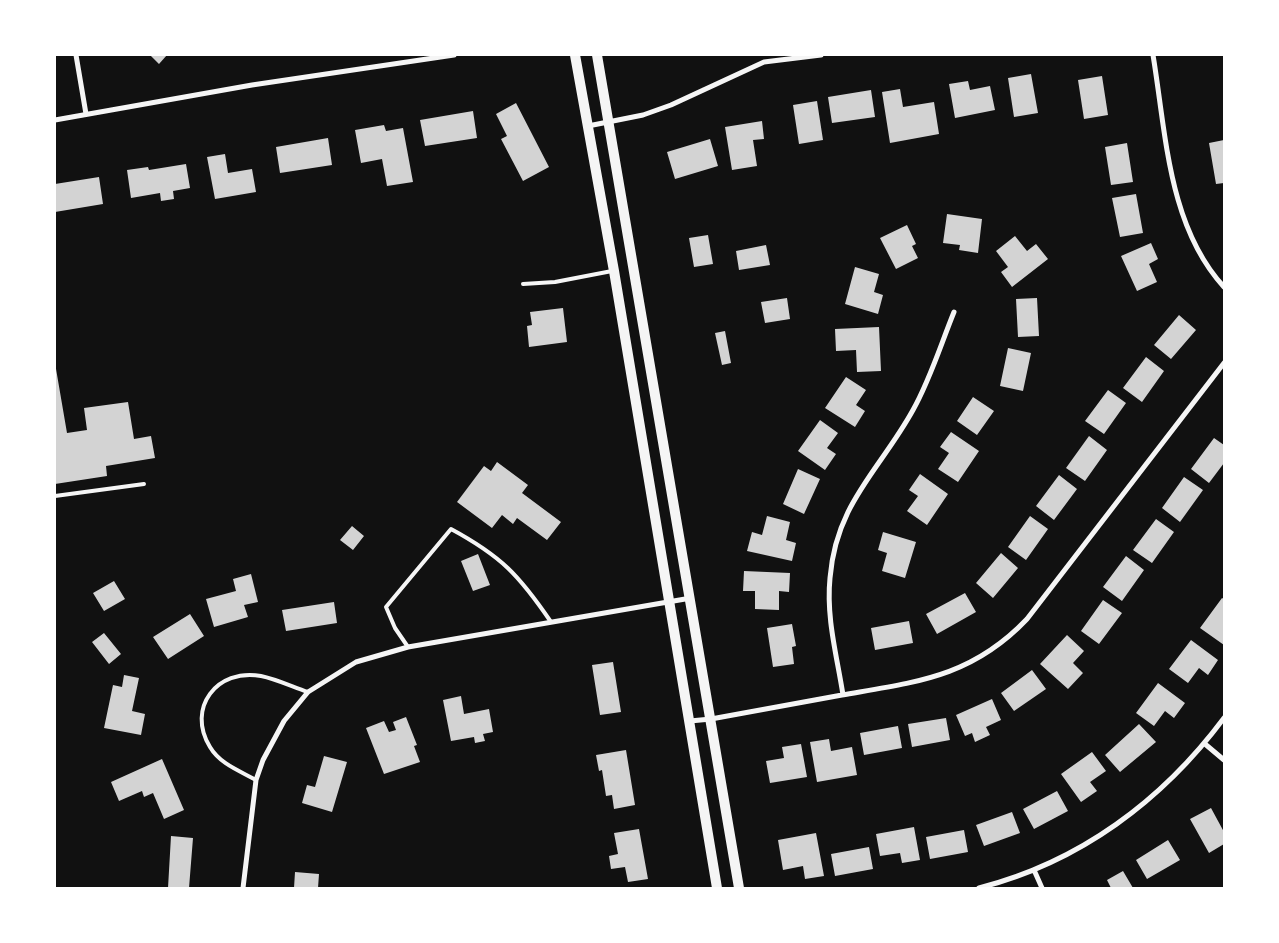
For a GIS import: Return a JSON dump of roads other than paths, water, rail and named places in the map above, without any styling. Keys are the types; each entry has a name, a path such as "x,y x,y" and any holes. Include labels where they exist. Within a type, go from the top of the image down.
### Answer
{"main road":[{"path":"575,55 614,271 717,888"},
{"path":"597,55 610,122 739,888"}],"street":[{"path":"76,55 86,114"},
{"path":"55,120 252,85 454,55"},
{"path":"763,55 764,62"},
{"path":"588,126 610,122 671,104 764,62 821,55"},
{"path":"1153,55 1177,202 1208,270 1224,287"},
{"path":"843,695 828,600 830,576 839,534 862,484 913,410 954,312"},
{"path":"689,721 711,719 918,683 940,676 1002,644 1028,619 1224,363"},
{"path":"243,888 256,780 263,760 284,721 308,692 356,662 408,647 691,598"},
{"path":"979,888 1034,870 1101,836 1162,790 1205,744 1224,718"},
{"path":"1205,744 1224,760"},
{"path":"1034,870 1042,888"}],"lane":[{"path":"523,284 555,282 614,271"},
{"path":"55,496 144,484"},
{"path":"408,647 395,628 386,607 451,529 505,563 528,588 551,622"},
{"path":"256,780 223,762 210,748 200,726 202,710 210,694 221,681 235,677 260,676 308,692"}]}
